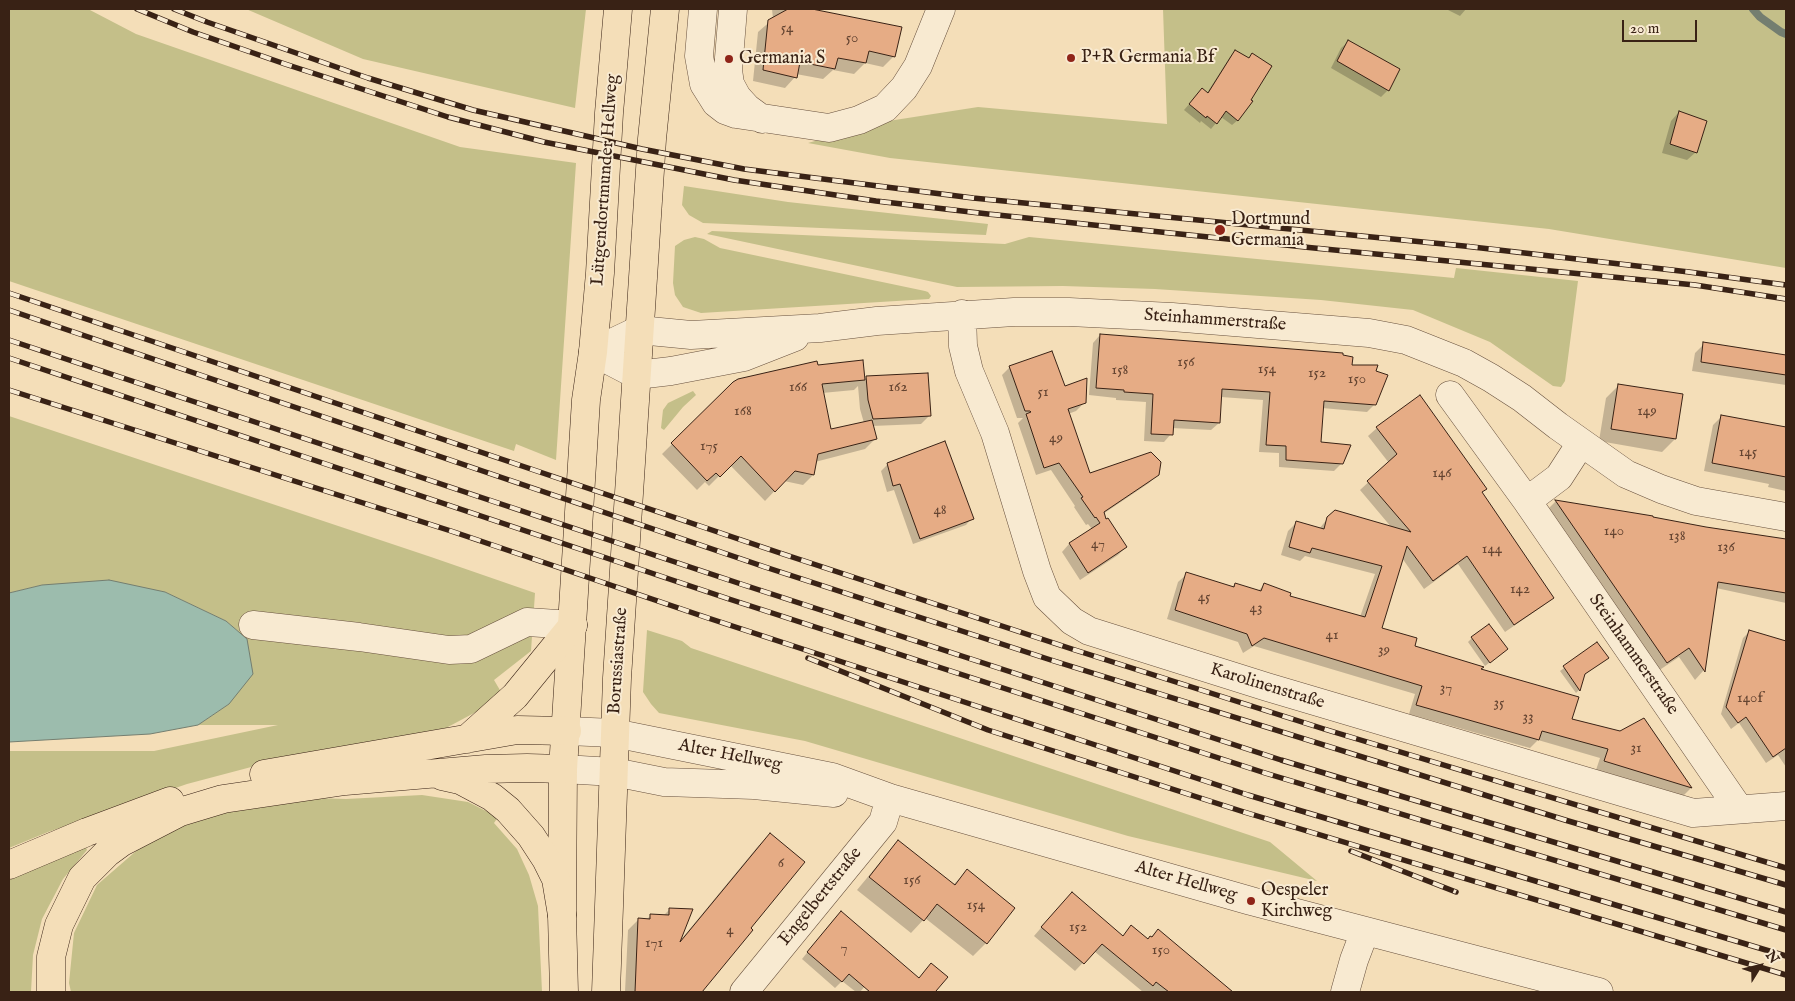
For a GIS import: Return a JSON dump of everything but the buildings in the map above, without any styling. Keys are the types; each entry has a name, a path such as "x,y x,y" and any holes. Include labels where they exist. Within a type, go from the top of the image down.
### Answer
{"main road":[{"name":"Lütgendortmunder Hellweg","path":"593,352 618,9"},
{"path":"639,330 652,139 664,9"},
{"name":"Borussiastraße","path":"606,992 614,733 639,330"},
{"path":"564,992 562,915 563,769 567,731 586,400 593,352"},
{"path":"467,738 515,696 572,625"},
{"path":"9,865 95,828 193,793 290,769 517,730 567,731"},
{"path":"51,992 51,957 59,924 82,878 107,853 122,842 180,812 223,799 345,781 426,773 527,768 563,769"},
{"path":"426,773 460,780 492,797 517,820 532,836 556,879 562,915"}],"street":[{"path":"703,9 699,56 704,84 716,103 725,110 736,114 829,128 859,120 885,108 904,88 918,66 941,9"},
{"path":"733,9 728,70 730,84 737,97 747,108 762,119"},
{"name":"Steinhammerstraße","path":"639,330 691,335 820,328 877,320 962,314 1069,312 1172,317 1369,333 1406,340 1464,363 1522,398 1581,443 1626,474 1696,501 1786,517"},
{"name":"Karolinenstraße","path":"962,314 962,346 969,371 995,433 1037,571 1047,597 1072,620 1089,631 1152,652 1693,813 1786,806"},
{"name":"Steinhammerstraße","path":"637,375 671,371 744,357 820,328"},
{"path":"593,352 639,330"},
{"path":"593,352 637,375"},
{"name":"Steinhammerstraße","path":"1450,395 1527,501 1739,809"},
{"path":"1527,501 1559,477 1581,443"},
{"path":"253,625 359,637 449,650 471,649 527,622 572,625"},
{"name":"Alter Hellweg","path":"567,731 614,733 832,778 890,798 1251,901 1599,992"},
{"name":"Alter Hellweg","path":"563,769 614,772 664,782 754,785 890,798"},
{"name":"Engelbertstraße","path":"744,992 883,822 890,798"},
{"path":"1345,992 1365,931"}],"shaded area":[{"path":"9,9 88,9 136,34 460,147 576,163 556,460 516,444 514,451 9,281"},
{"path":"246,9 586,9 575,108 363,59"},
{"path":"1163,9 1786,9 1786,268 1549,229 890,158 808,143 882,122 978,107 1167,124"},
{"path":"684,186 788,202 988,224 986,235 703,223 689,215 682,205"},
{"path":"712,231 1005,244 1029,237 1454,278 1456,268 1578,281 1565,381 1561,387 1553,386 1490,342 1413,310 1321,300 1155,289 1063,286 957,287 707,234"},
{"path":"695,237 704,239 720,248 925,291 931,296 929,299 701,313 683,307 675,295 673,283 675,246 684,240"},
{"path":"693,391 696,395 664,430 661,428 663,410 668,403"},
{"path":"9,416 535,593 531,651 494,680 504,697 446,728 395,739 289,757 187,784 48,832 9,848 9,751 154,751 278,725 198,725 229,704 247,639 226,621 165,592 42,585 9,593"},
{"path":"109,580 165,592 226,621 247,639 253,674 229,704 198,725 150,734 9,742 9,593 42,585"},
{"path":"647,630 682,641 691,648 1270,842 1317,881 1128,836 805,741 659,713 643,692"},
{"path":"422,795 468,802 498,817 494,823 517,849 529,875 538,906 542,992 71,992 69,983 74,933 97,885 143,845 209,814 283,797 346,799"},
{"path":"86,847 87,850 63,879 42,919 33,955 31,992 9,992 9,880"}],"waterway":[{"path":"1753,9 1760,17 1786,34"}],"railway":[{"path":"137,9 193,32 285,64 448,117 544,142 734,180 876,201 988,214 1695,285 1786,299"},
{"path":"174,9 368,78 473,110 642,149 744,169 973,198 1464,246 1786,285"},
{"path":"9,293 780,553 1075,650 1324,729 1786,868"},
{"path":"9,310 765,567 1054,661 1565,820 1786,885"},
{"path":"9,340 744,585 1281,760 1786,912"},
{"path":"9,358 729,599 1265,773 1786,930"},
{"path":"9,390 451,531 708,618 1248,795 1786,956"},
{"path":"808,658 988,730 1244,812 1786,975"},
{"path":"1351,851 1456,892"}],"place":[{"name":"P+R Germania Bf","path":"1071,58"},
{"name":"Germania S","path":"729,59"},
{"name":"Dortmund Germania","path":"1220,230"},
{"name":"Oespeler Kirchweg","path":"1251,901"}]}
